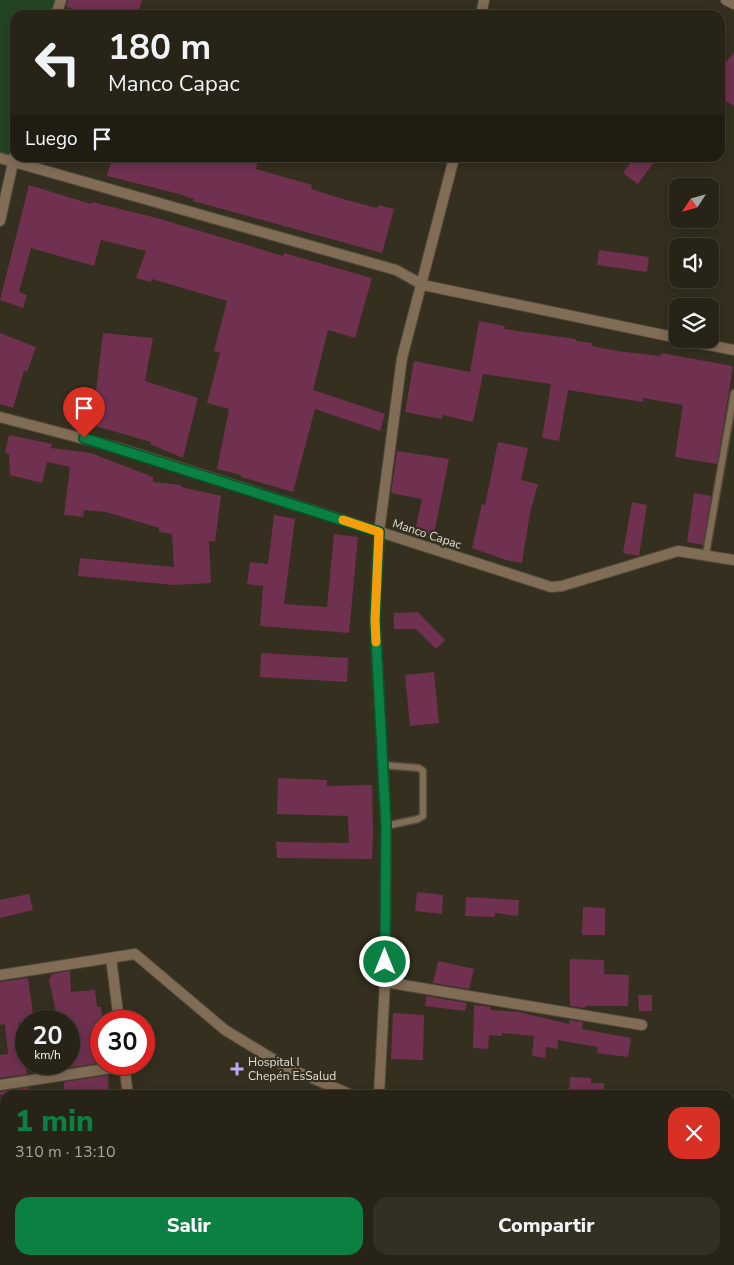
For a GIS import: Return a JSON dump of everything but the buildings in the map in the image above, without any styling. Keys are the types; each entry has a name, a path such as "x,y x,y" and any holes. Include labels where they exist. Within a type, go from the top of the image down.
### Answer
{"street":[{"path":"726,0 734,4"},
{"path":"0,220 13,162"},
{"path":"28,162 396,270 422,285 669,336"},
{"path":"379,1090 385,982 386,826 375,620 379,532 402,358 453,162"},
{"path":"719,347 734,350"},
{"name":"Manco Capac","path":"0,417 119,448 551,587 562,586 678,551 734,560"},
{"path":"0,975 135,954 225,1030 286,1067 340,1090"},
{"path":"112,958 118,1010"},
{"path":"385,982 642,1025"},
{"path":"0,1084 90,1070"},
{"path":"125,1075 127,1090"}],"lane":[{"path":"706,554 734,393"},
{"path":"382,765 419,768 423,771 423,816 418,819 386,826"}],"green space":[{"path":"0,0 61,0 58,10 10,10 10,161 0,158"}],"slow traffic":[{"path":"343,520 379,532 375,620 376,642"}],"place":[{"name":"Hospital I Chepén EsSalud","path":"237,1069"}],"route":[{"path":"84,438 172,464 379,532 375,620 386,826 385,962"}]}
